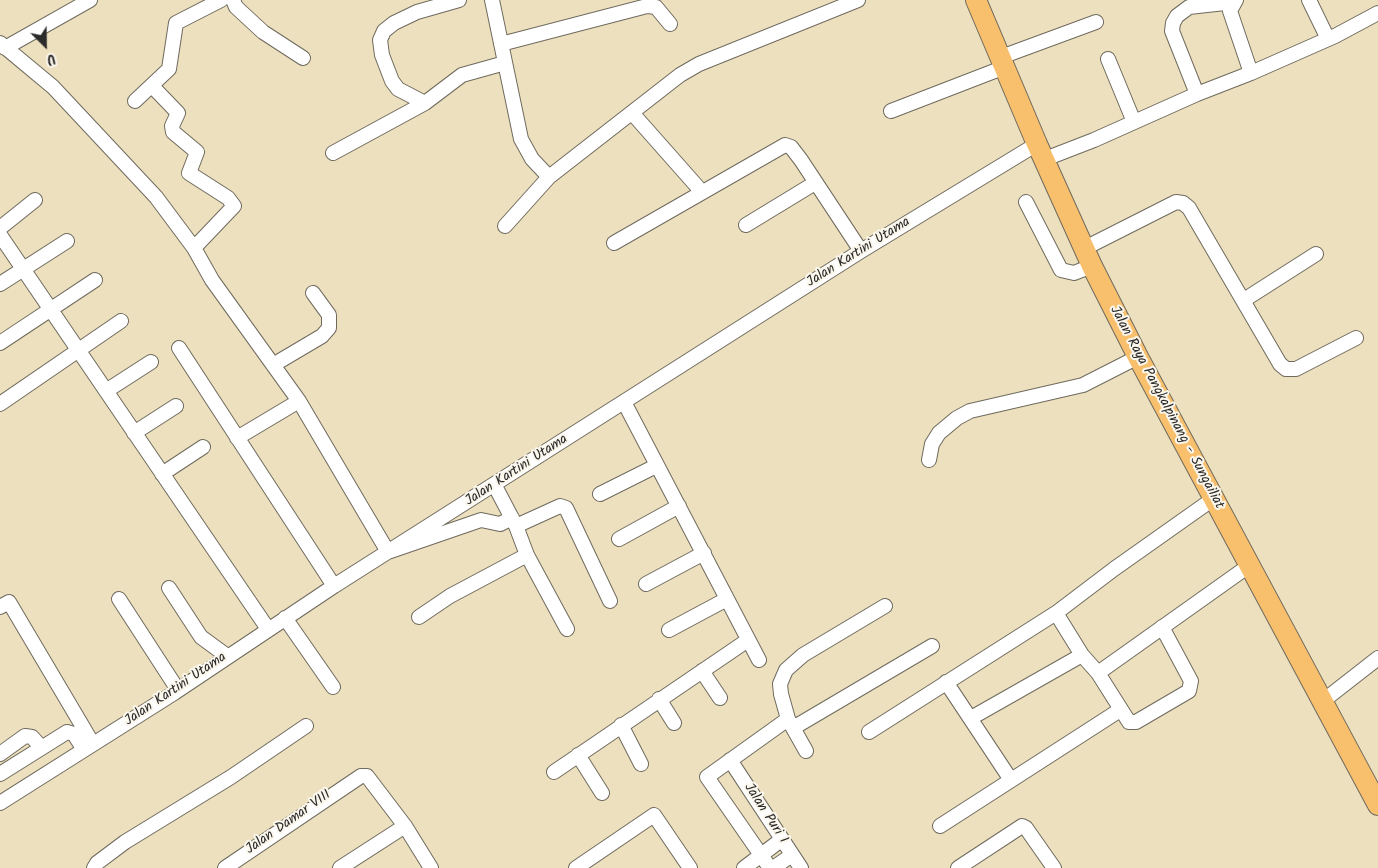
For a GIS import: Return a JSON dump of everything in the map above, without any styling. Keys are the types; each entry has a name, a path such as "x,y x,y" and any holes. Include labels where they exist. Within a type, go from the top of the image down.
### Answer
{"highway":[{"name":"Jalan Raya Pangkalpinang - Sungailiat","path":"976,0 1041,152 1089,257 1138,357 1378,805"}],"street":[{"path":"90,0 2,45 59,94 156,197 194,248 212,280 299,401 388,552 481,520 500,524 514,522 564,506 571,516 610,601"},
{"path":"135,101 169,70 176,23 221,0"},
{"path":"233,0 236,7 264,32 303,58"},
{"path":"424,103 398,89 392,81 382,54 380,40 384,32 394,23 417,12 460,0"},
{"path":"492,0 520,139 532,159 549,177"},
{"path":"505,226 549,177 633,114 680,75 699,64 858,0"},
{"path":"1309,0 1328,39"},
{"path":"1235,1 1230,11 1251,73"},
{"path":"1197,94 1172,31 1173,23 1177,16 1189,7 1235,1"},
{"path":"501,44 647,6 656,7 670,24"},
{"name":"Jalan Kartini Utama","path":"0,801 178,690 334,586 495,486 861,251 1041,152 1134,122 1328,39 1378,13"},
{"path":"891,111 1096,22"},
{"path":"1108,59 1134,122"},
{"path":"333,153 424,103 462,75 505,63"},
{"path":"152,86 178,113 172,126 173,132 197,152 189,173 228,198 234,206 194,248"},
{"path":"633,114 702,192"},
{"path":"614,243 785,145 791,147 861,251"},
{"path":"746,225 815,183"},
{"path":"0,228 35,200"},
{"path":"1026,202 1061,270 1074,274 1089,257 1176,202 1184,203 1189,208 1244,300 1280,364 1290,371 1356,338"},
{"path":"0,235 268,629"},
{"path":"0,284 67,241"},
{"path":"1244,300 1316,254"},
{"path":"0,344 95,280"},
{"path":"273,365 322,336 328,328 329,315 312,293"},
{"path":"0,404 121,320"},
{"path":"179,348 334,586"},
{"path":"929,460 932,444 938,433 957,418 970,411 1083,385 1138,357"},
{"path":"106,392 151,362"},
{"path":"237,438 299,401"},
{"path":"624,402 759,660"},
{"path":"134,433 176,406"},
{"path":"162,474 203,447"},
{"path":"600,494 656,466"},
{"path":"495,486 514,522 527,555 567,629"},
{"path":"869,732 1056,613 1214,499"},
{"path":"619,538 679,506"},
{"path":"646,584 704,553"},
{"path":"419,617 450,596 527,555"},
{"path":"1098,673 1250,565"},
{"path":"168,588 201,637 227,656"},
{"path":"119,599 178,690"},
{"path":"669,630 727,599"},
{"path":"0,607 8,602 88,747"},
{"path":"806,751 791,723 780,684 786,670 802,655 885,606"},
{"path":"1056,613 1082,655 1098,673 1127,720 1136,722 1191,688 1191,681 1162,627"},
{"path":"285,618 333,687"},
{"path":"554,772 748,640"},
{"path":"792,855 771,868 707,777 730,760 791,723 932,646"},
{"path":"971,718 1082,655"},
{"path":"1323,701 1378,658"},
{"path":"702,671 720,698"},
{"path":"946,682 1011,780"},
{"path":"659,699 674,723"},
{"path":"940,826 1120,710"},
{"path":"621,725 641,764"},
{"path":"94,868 97,863 125,842 231,777 306,726"},
{"path":"0,774 63,733 71,732 88,747"},
{"path":"0,754 25,736 32,737 41,747"},
{"path":"578,755 602,793"},
{"name":"Jalan Puri I","path":"730,760 801,868"},
{"name":"Jalan Damar VIII","path":"224,868 354,779 367,776 404,826"},
{"path":"576,868 654,815 690,868"},
{"path":"340,868 404,826 432,868"},
{"path":"963,867 1022,826 1026,828 1054,868"},
{"path":"744,868 782,840"}]}
